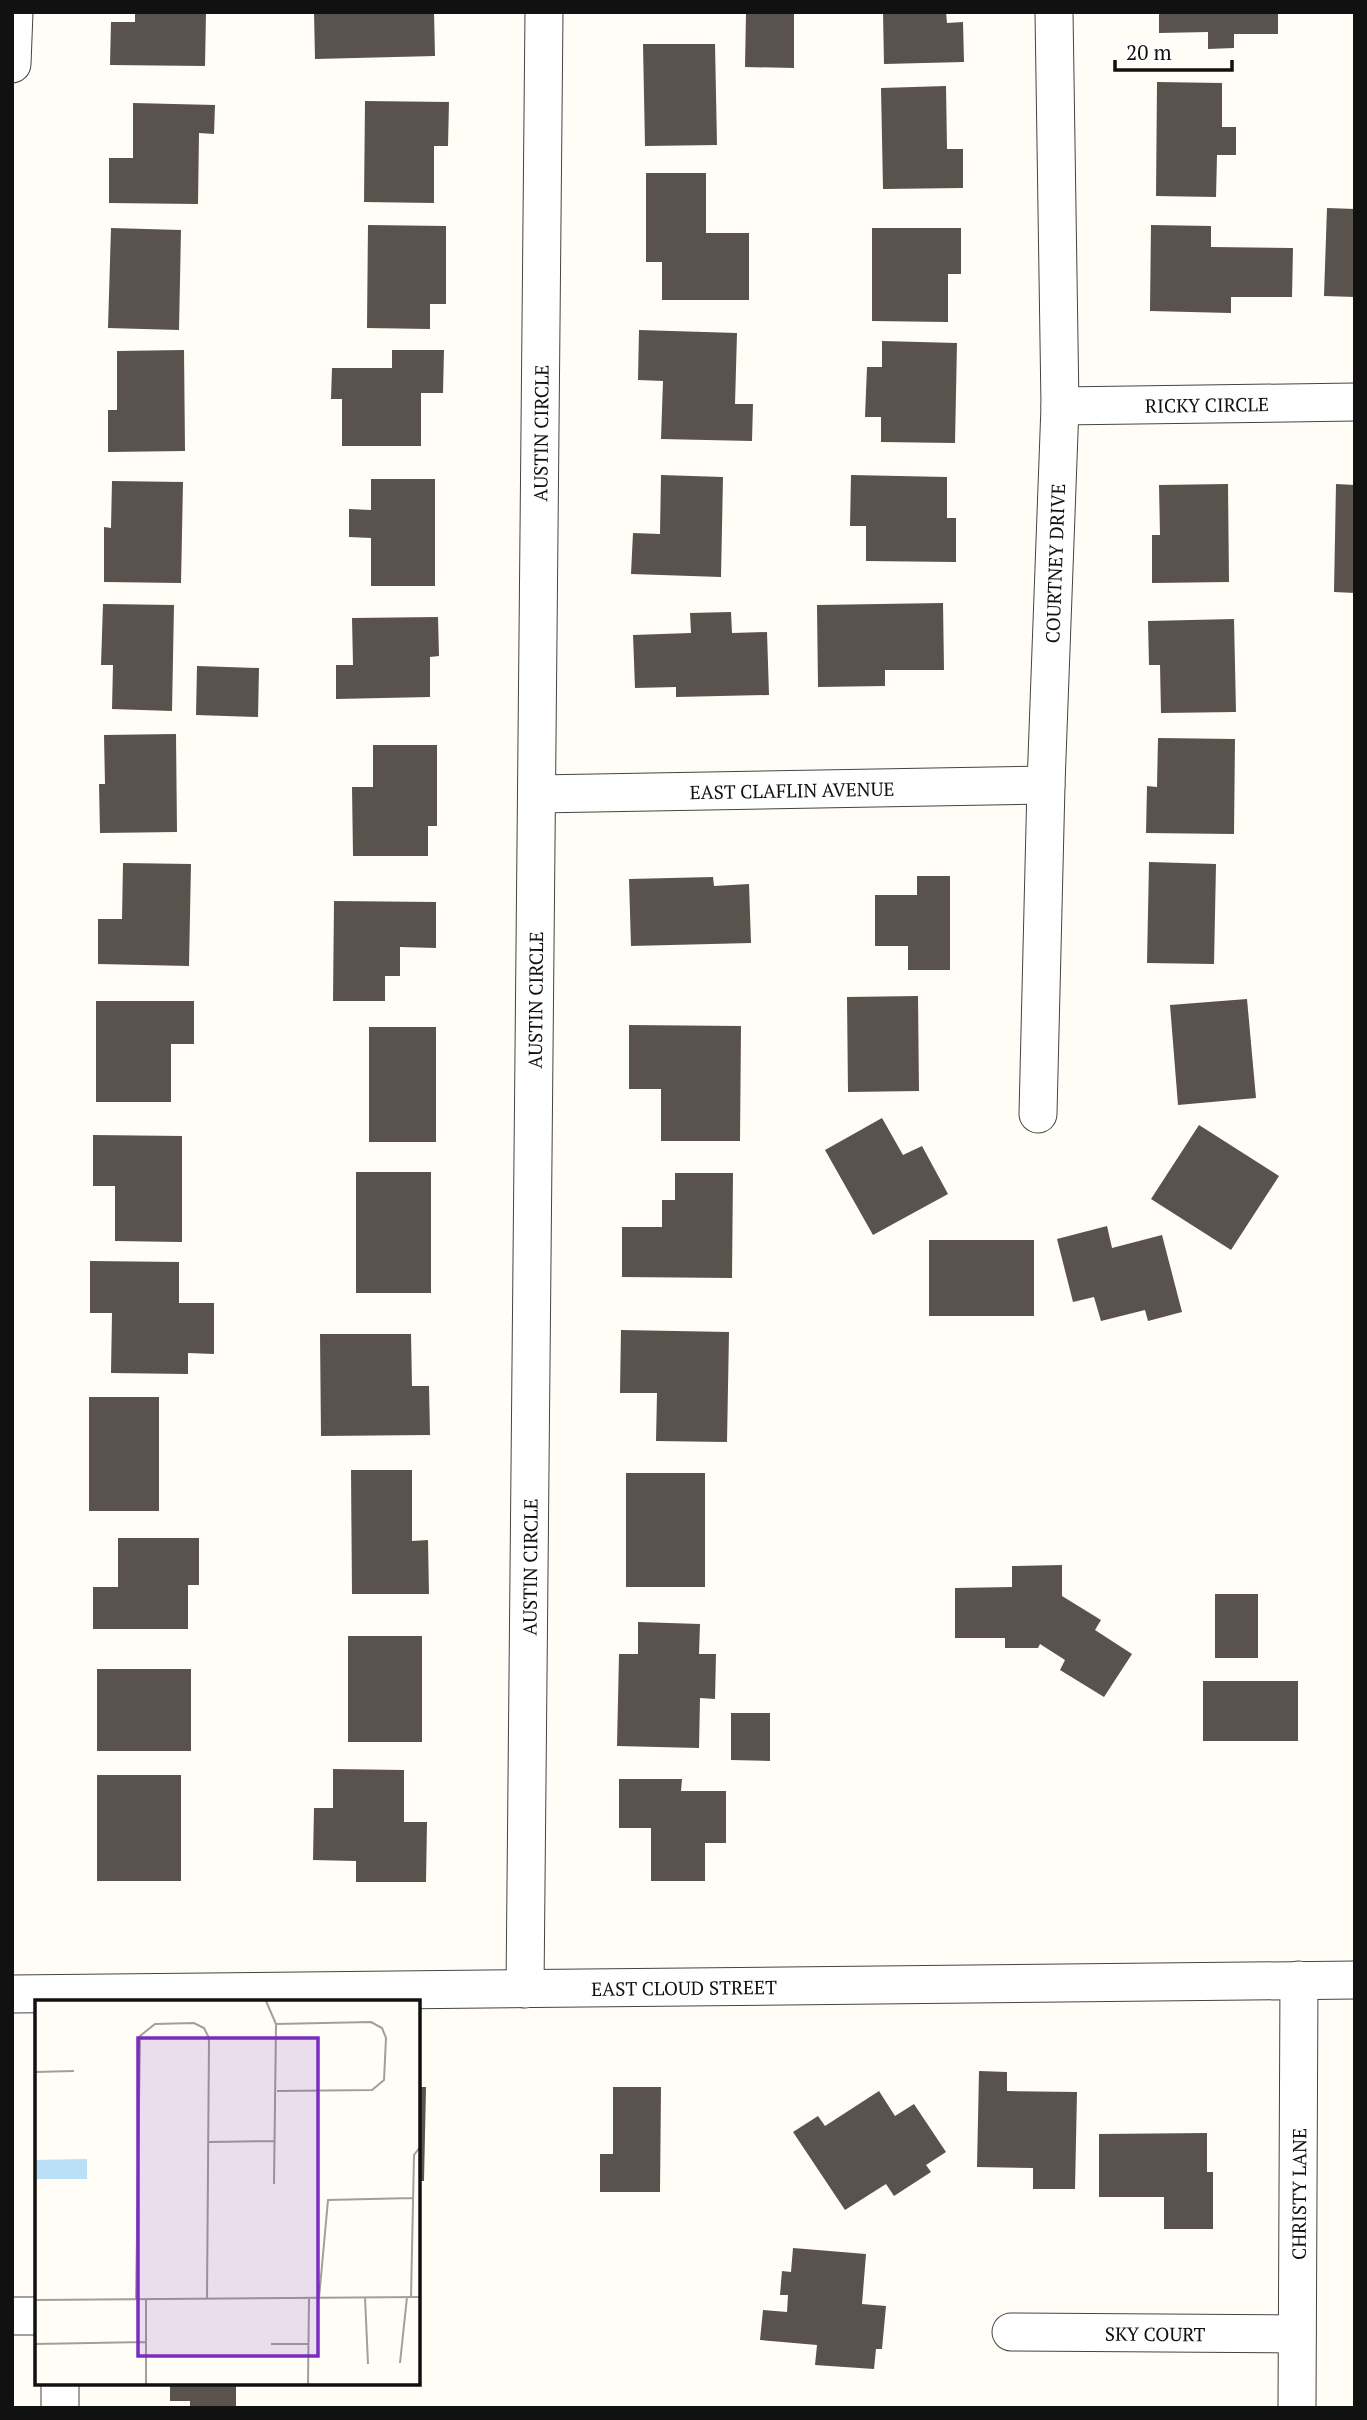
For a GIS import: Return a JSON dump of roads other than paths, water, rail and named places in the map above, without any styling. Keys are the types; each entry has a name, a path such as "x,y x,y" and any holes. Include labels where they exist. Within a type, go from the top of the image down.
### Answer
{"street":[{"path":"12,64 15,12"},
{"name":"AUSTIN CIRCLE","path":"526,1989 544,12"},
{"name":"COURTNEY DRIVE","path":"1038,1114 1046,785 1060,406 1054,12"},
{"name":"RICKY CIRCLE","path":"1060,406 1355,402"},
{"name":"EAST CLAFLIN AVENUE","path":"538,794 1046,785"},
{"name":"CHRISTY LANE","path":"1297,2408 1299,1980"},
{"name":"EAST CLOUD STREET","path":"12,1994 60,1998 526,1989 1355,1980"},
{"path":"12,2316 35,2316"},
{"name":"SKY COURT","path":"1011,2332 1297,2334"},
{"path":"60,2385 60,2408"}]}
